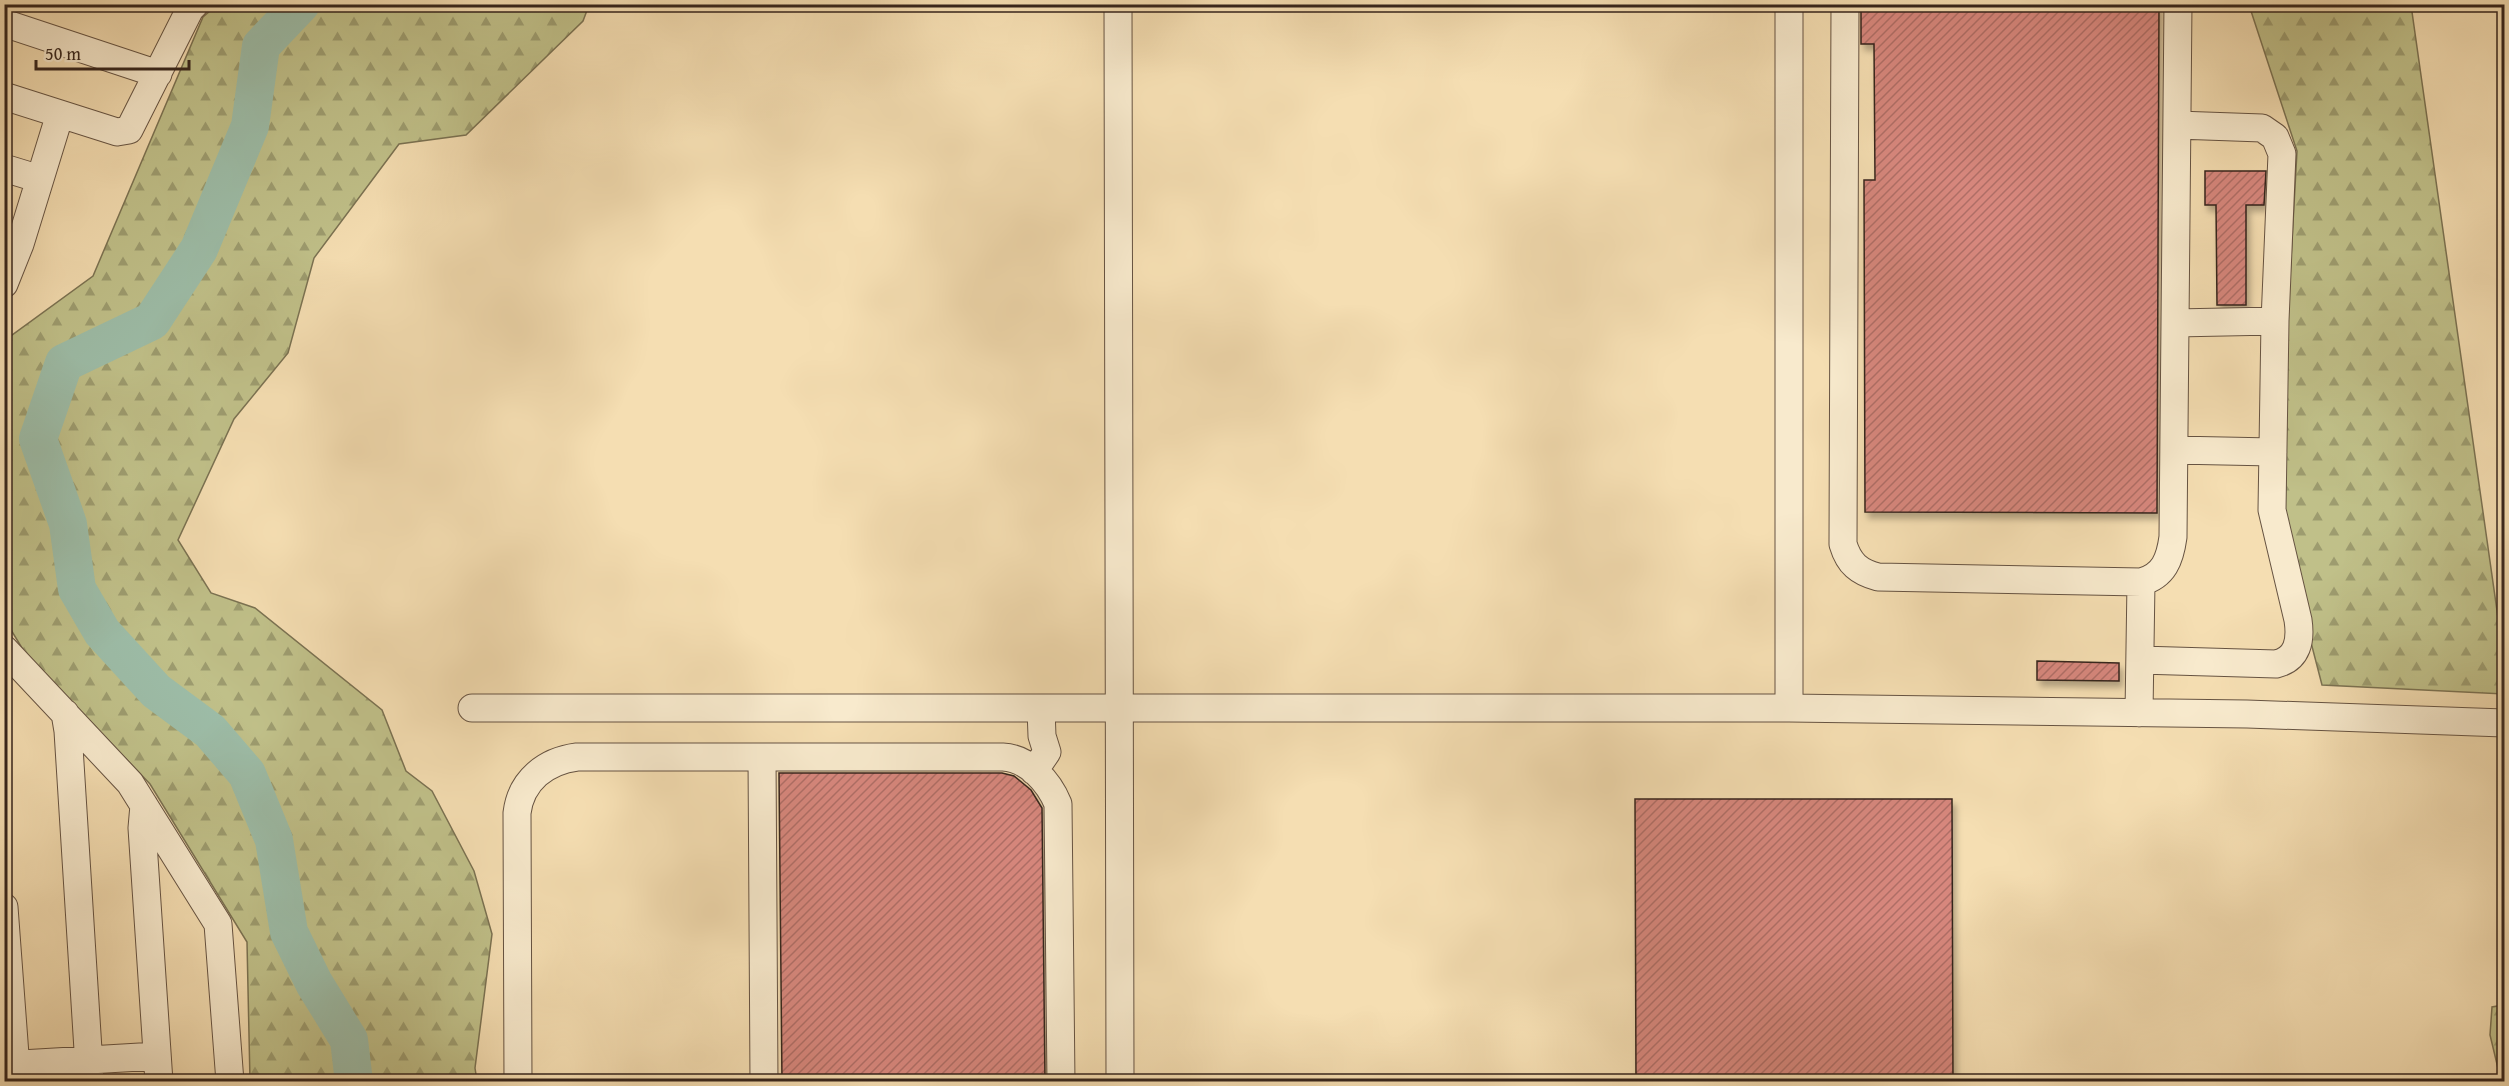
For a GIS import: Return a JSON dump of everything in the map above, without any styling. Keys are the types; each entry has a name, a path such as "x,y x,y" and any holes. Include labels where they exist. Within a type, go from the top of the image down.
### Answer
{"street":[{"path":"1118,4 1120,1082"},
{"path":"1789,4 1789,708"},
{"path":"1845,4 1843,544 1846,556 1855,567 1878,578 2141,582 2158,574 2164,568 2171,550 2178,4"},
{"path":"4,96 123,132 134,125 187,6"},
{"path":"4,23 158,74"},
{"path":"4,284 12,241 40,179 60,114"},
{"path":"2140,660 2276,664 2287,660 2295,653 2299,642 2299,628 2274,522 2272,452 2282,154 2275,137 2262,128 2177,125"},
{"path":"4,168 40,179"},
{"path":"2175,323 2275,321"},
{"path":"2174,450 2272,452"},
{"path":"2139,712 2141,582"},
{"path":"4,649 130,783 218,924 230,1082"},
{"path":"472,708 1119,710 1789,708 2396,717 2505,723"},
{"path":"1034,771 1047,752 1042,736 1041,709"},
{"path":"65,713 68,730 89,1071"},
{"path":"518,1082 517,813 520,797 528,783 548,765 577,757 1003,757 1019,759 1034,771 1055,796 1059,812 1061,1082"},
{"path":"762,757 764,1082"},
{"path":"4,906 12,1070 158,1069 142,828 144,805"}],"green space":[{"path":"217,5 589,5 583,21 466,135 399,144 314,258 288,353 234,419 178,540 211,593 255,608 382,710 406,771 432,791 474,871 492,934 475,1068 477,1081 250,1081 247,942 150,784 25,653 5,620 4,341 93,276 203,17"},
{"path":"2249,5 2411,5 2504,660 2504,694 2322,685 2277,511 2297,151"},
{"path":"2504,1005 2504,1081 2501,1081 2490,1035 2492,1007"}],"building":[{"path":"1861,4 2159,4 2157,513 1865,512 1864,180 1875,180 1874,44 1861,44"},
{"path":"2205,171 2266,171 2264,205 2246,205 2246,305 2217,305 2216,205 2205,205"},
{"path":"2037,661 2119,663 2119,681 2037,680"},
{"path":"779,773 1002,773 1014,776 1031,790 1042,808 1045,1082 782,1082"},
{"path":"1635,799 1952,799 1953,1082 1636,1082"}],"waterway":[{"path":"301,4 261,46 250,126 199,249 152,321 64,363 38,439 68,524 77,589 102,632 156,691 210,731 247,774 274,840 289,932 314,983 349,1040 354,1082"}]}
